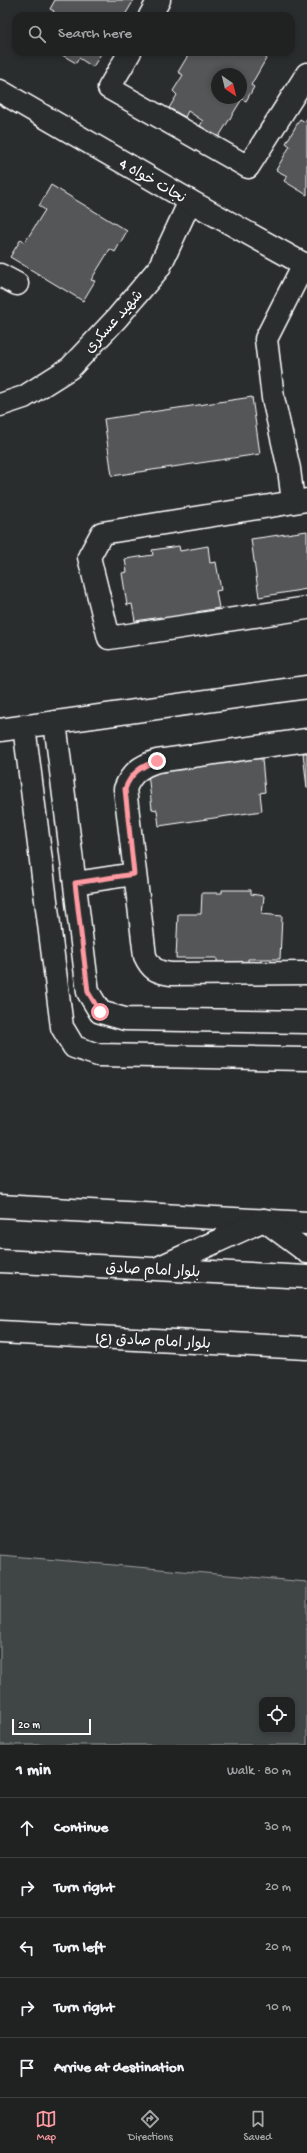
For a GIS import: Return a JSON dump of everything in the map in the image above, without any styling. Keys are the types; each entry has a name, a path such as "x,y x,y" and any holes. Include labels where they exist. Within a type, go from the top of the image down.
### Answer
{"street":[{"path":"152,12 159,0"},
{"path":"128,56 109,88 248,167 307,74"},
{"name":"نجات خواه 4","path":"0,91 190,201 306,265"},
{"name":"شهید عسکری","path":"0,405 24,397 70,368 112,324 159,268 190,201"},
{"path":"306,265 266,339 273,398 289,469 300,501 102,533 89,557 109,638 307,608"},
{"path":"0,730 307,687"},
{"path":"55,722 88,992 100,1012 125,1020 307,1022"},
{"path":"24,726 62,1027 74,1047 98,1055 307,1058"},
{"path":"307,740 157,761 137,769 129,779 125,789 145,956 150,967 158,972 171,974 307,973"},
{"path":"75,883 134,874"},
{"path":"0,1206 307,1223"},
{"path":"264,1220 307,1252"},
{"path":"155,1269 264,1220"},
{"name":"بلوار امام صادق","path":"0,1260 307,1277"},
{"name":"بلوار امام صادق (ع)","path":"0,1332 307,1348"}],"shaded area":[{"path":"0,1555 307,1582 307,1745 0,1745"}],"building":[{"path":"55,0 134,0 127,12 53,12 50,9"},
{"path":"64,56 100,56 93,67 79,58 76,63"},
{"path":"188,56 268,56 251,85 254,87 247,99 247,68 211,68 211,104 239,104 218,138 200,126 203,121 188,111 185,117 169,108 177,95 173,91 183,75 178,72"},
{"path":"307,118 307,195 284,181 287,176 276,170 290,146 286,143 300,119 305,122"},
{"path":"51,185 127,231 115,252 110,249 91,280 95,281 83,301 10,257 21,239 25,242 45,210 39,206"},
{"path":"252,397 260,454 112,476 104,419"},
{"path":"307,531 307,589 259,597 251,539"},
{"path":"179,546 180,551 208,546 210,563 216,562 221,590 216,591 219,608 196,612 197,617 161,623 161,617 135,621 132,604 127,605 122,573 127,572 125,559 153,555 152,550"},
{"path":"303,753 307,753 307,788"},
{"path":"252,758 262,759 265,792 260,793 262,811 159,826 157,810 152,809 148,773"},
{"path":"222,890 251,890 251,894 264,896 262,914 282,916 280,959 248,959 248,963 217,963 217,958 176,958 178,914 201,914 202,893 222,893"}],"route":[{"path":"100,1012 88,992 75,883 134,874 125,789 129,779 137,769 146,764 157,761"}]}
